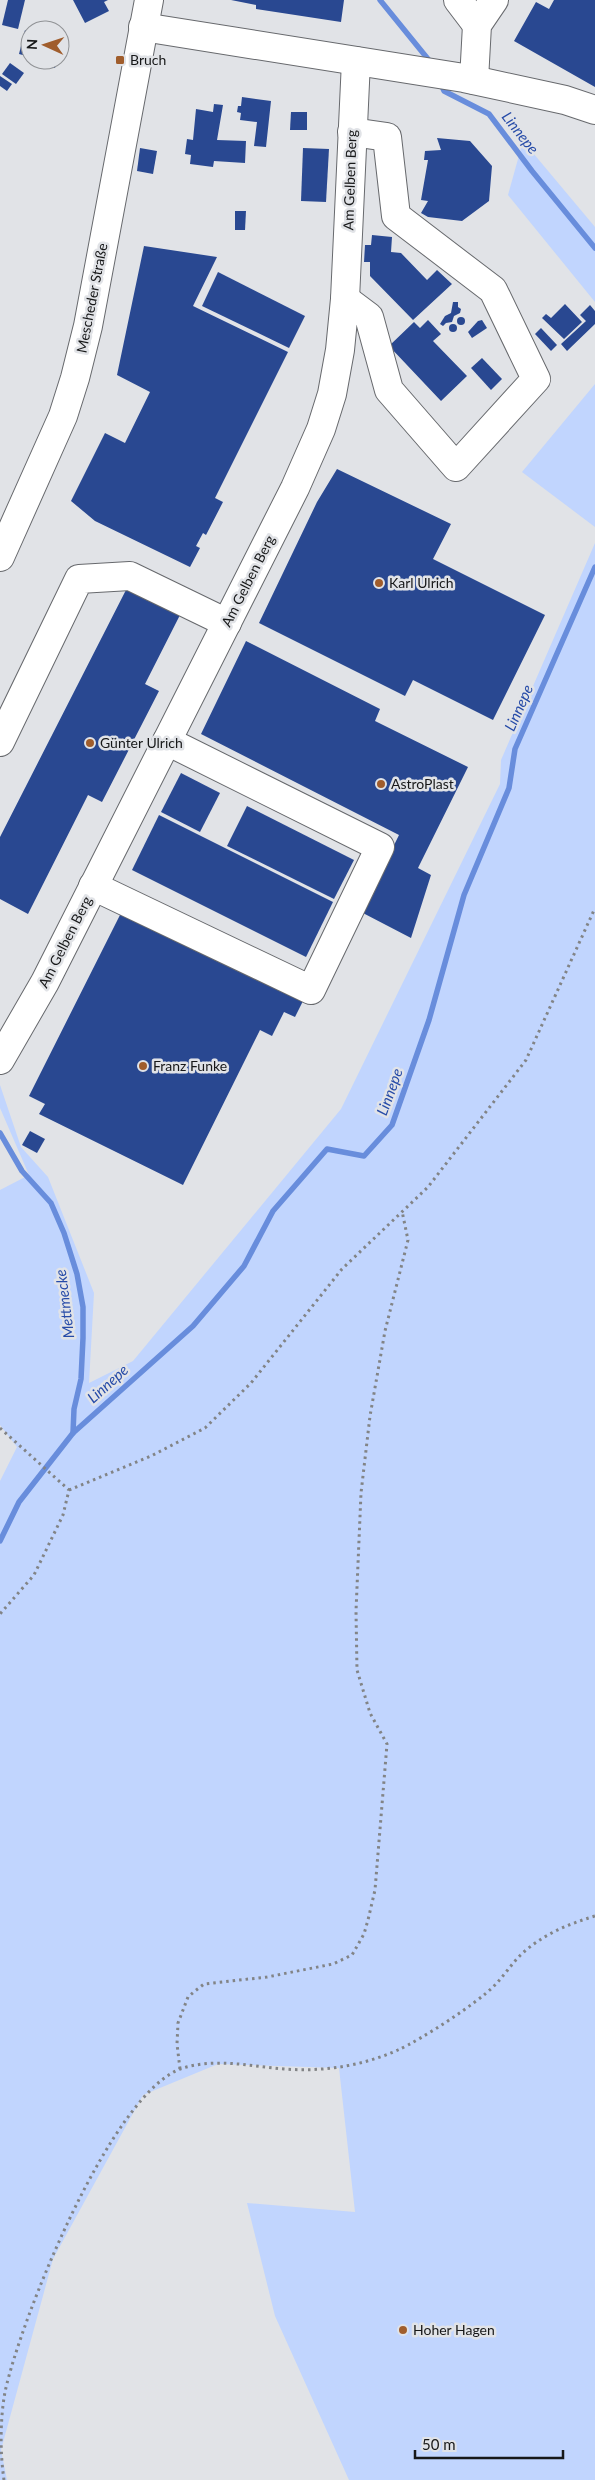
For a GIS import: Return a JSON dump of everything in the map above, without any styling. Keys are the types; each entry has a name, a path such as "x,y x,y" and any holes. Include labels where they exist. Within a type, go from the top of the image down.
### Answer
{"street":[{"name":"Mescheder Straße","path":"0,557 49,448 75,378 88,326 149,0"},
{"path":"458,0 477,25"},
{"path":"469,79 477,25 494,0"},
{"path":"144,27 469,79 565,100 595,110"},
{"name":"Am Gelben Berg","path":"0,1060 45,982 94,886 295,488 321,429 335,376 346,298 356,61"},
{"path":"346,298 368,317 389,390 456,467 536,379 493,290 396,216 387,137 352,132"},
{"path":"0,742 79,579 130,576 227,623"},
{"path":"94,886 310,990 380,847 167,741"}],"path":[{"path":"69,1490 151,1456 205,1428 252,1383 342,1269 428,1187 526,1060 595,908"},
{"path":"180,2069 177,2044 178,2024 188,1997 195,1990 204,1984 301,1972 333,1964 352,1955 364,1934 368,1920 375,1890 386,1744 370,1713 357,1670 356,1612 361,1493 369,1425 385,1331 408,1240 402,1211"},
{"path":"0,1428 69,1490"},
{"path":"0,1614 34,1575 63,1515 69,1490"},
{"path":"4,2480 1,2460 5,2393 23,2327 77,2200 132,2109 143,2095 180,2069 210,2064 245,2064 286,2069 347,2068 398,2050 462,2010 494,1987 524,1951 557,1928 595,1916"}],"shaded area":[{"path":"523,141 595,227 595,302 508,195"},
{"path":"595,384 595,527 522,472"},
{"path":"595,543 595,2480 349,2480 275,2316 247,2203 355,2212 339,2068 218,2064 143,2095 53,2259 1,2450 7,2480 0,2480 0,1481 17,1447 0,1425 0,1190 29,1175 0,1108 0,1085 21,1147 48,1177 94,1293 89,1383 133,1361 341,1109 500,784 501,760"}],"building":[{"path":"8,0 25,0 18,29 2,25"},
{"path":"73,0 108,0 104,2 109,11 85,23"},
{"path":"231,0 344,0 341,22 256,9 256,5"},
{"path":"554,0 595,0 595,87 514,41 536,2 549,9"},
{"path":"10,63 24,73 16,84 2,74"},
{"path":"0,76 12,84 7,91 0,86"},
{"path":"242,97 271,101 266,147 254,146 257,122 240,120 241,113 237,112 238,106 241,106"},
{"path":"214,104 223,105 217,140 246,141 245,163 214,161 213,167 190,164 191,155 185,154 187,139 193,140 196,109 213,112"},
{"path":"291,112 307,112 307,130 290,130"},
{"path":"437,138 470,141 492,166 489,201 462,221 428,217 421,213 428,201 421,200 428,160 424,160 425,151 441,150"},
{"path":"140,148 157,151 153,174 137,171"},
{"path":"303,148 329,149 326,202 301,201"},
{"path":"235,211 246,211 245,230 235,230"},
{"path":"372,235 392,237 391,252 401,253 427,280 437,270 452,284 413,320 370,276 370,262 364,262 365,245 371,245"},
{"path":"144,246 217,257 193,306 288,352 215,498 223,502 206,535 203,533 196,546 200,548 190,567 95,521 71,501 105,433 125,443 150,392 117,375"},
{"path":"218,272 305,316 289,348 202,306"},
{"path":"453,302 458,302 458,307 461,309 460,313 454,316 452,322 446,323 443,326 440,324 445,316 451,313"},
{"path":"565,304 582,322 564,339 542,318 546,314 551,318"},
{"path":"590,305 595,311 595,324 567,351 561,344 586,321 580,315"},
{"path":"461,317 465,321 461,325 457,321"},
{"path":"428,320 441,334 433,341 467,376 441,401 389,346 414,322 420,328"},
{"path":"482,320 487,328 472,338 468,332 478,321"},
{"path":"453,324 457,328 453,332 449,328"},
{"path":"541,328 557,345 551,351 535,334"},
{"path":"482,358 502,379 491,390 471,368"},
{"name":"Karl Ulrich","path":"337,469 451,524 433,559 545,615 493,720 413,680 405,696 259,623 317,502"},
{"name":"Günter Ulrich","path":"127,588 180,615 145,684 159,691 102,802 88,795 28,914 0,899 0,837"},
{"name":"AstroPlast","path":"246,641 380,709 375,721 468,767 418,868 431,875 411,938 361,912 399,835 201,734"},
{"path":"181,773 220,793 200,832 161,812"},
{"path":"247,806 354,860 334,899 227,846"},
{"path":"159,815 333,902 306,957 132,870"},
{"name":"Franz Funke","path":"122,911 303,1001 295,1017 284,1012 272,1036 260,1030 183,1185 39,1114 45,1104 29,1096"},
{"path":"30,1131 45,1139 37,1153 22,1145"}],"waterway":[{"name":"Linnepe","path":"380,0 432,64"},
{"name":"Linnepe","path":"440,82 444,91 489,114 532,171 595,248"},
{"name":"Linnepe","path":"0,1541 19,1502 73,1433 193,1326 244,1266 273,1211 327,1149 364,1156 392,1125 429,1020 464,895 509,788 515,749 595,567"},
{"name":"Mettmecke","path":"0,1133 22,1171 51,1203 64,1233 77,1274 83,1307 83,1338 81,1379 74,1409 73,1433"}],"place":[{"name":"Bruch","path":"120,60"},
{"name":"Karl Ulrich","path":"379,583"},
{"name":"Günter Ulrich","path":"90,743"},
{"name":"AstroPlast","path":"381,784"},
{"name":"Franz Funke","path":"143,1066"},
{"name":"Hoher Hagen","path":"403,2330"}]}
